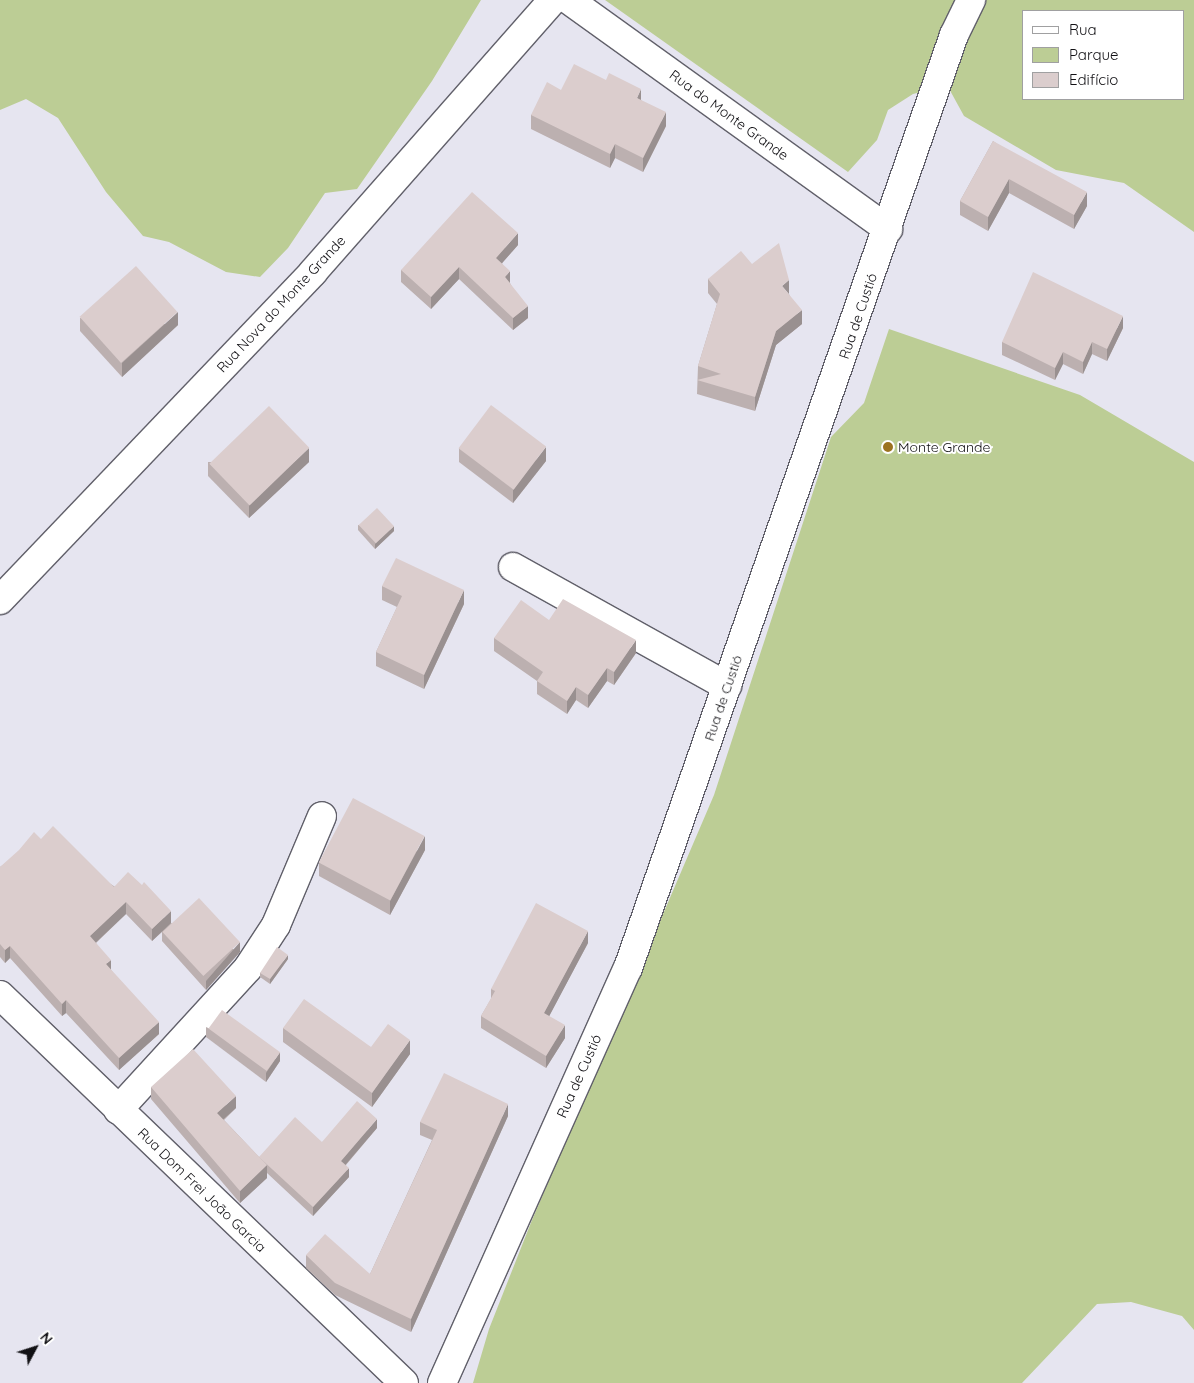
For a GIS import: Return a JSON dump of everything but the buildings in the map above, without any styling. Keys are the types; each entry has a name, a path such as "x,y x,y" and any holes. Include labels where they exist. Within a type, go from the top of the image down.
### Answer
{"street":[{"name":"Rua Nova do Monte Grande","path":"0,600 313,272 553,0"},
{"name":"Rua do Monte Grande","path":"569,0 888,229"},
{"name":"Rua de Custió","path":"442,1383 628,968 888,229 954,34 971,0"},
{"path":"513,567 727,686"},
{"path":"118,1110 248,968 276,925 322,816"},
{"name":"Rua Dom Frei João Garcia","path":"0,995 404,1383"}],"green space":[{"path":"0,0 481,0 432,81 357,189 325,193 288,248 260,277 226,272 169,242 143,236 106,192 58,118 26,99 0,110"},
{"path":"605,0 1194,0 1194,232 1124,183 1056,170 964,116 947,85 913,94 888,110 877,140 848,172"},
{"path":"889,329 1080,395 1194,462 1194,1330 1182,1316 1131,1302 1097,1304 1022,1383 473,1383 489,1329 532,1220 714,795 831,437 864,403"}],"place":[{"name":"Monte Grande","path":"888,447"}]}
